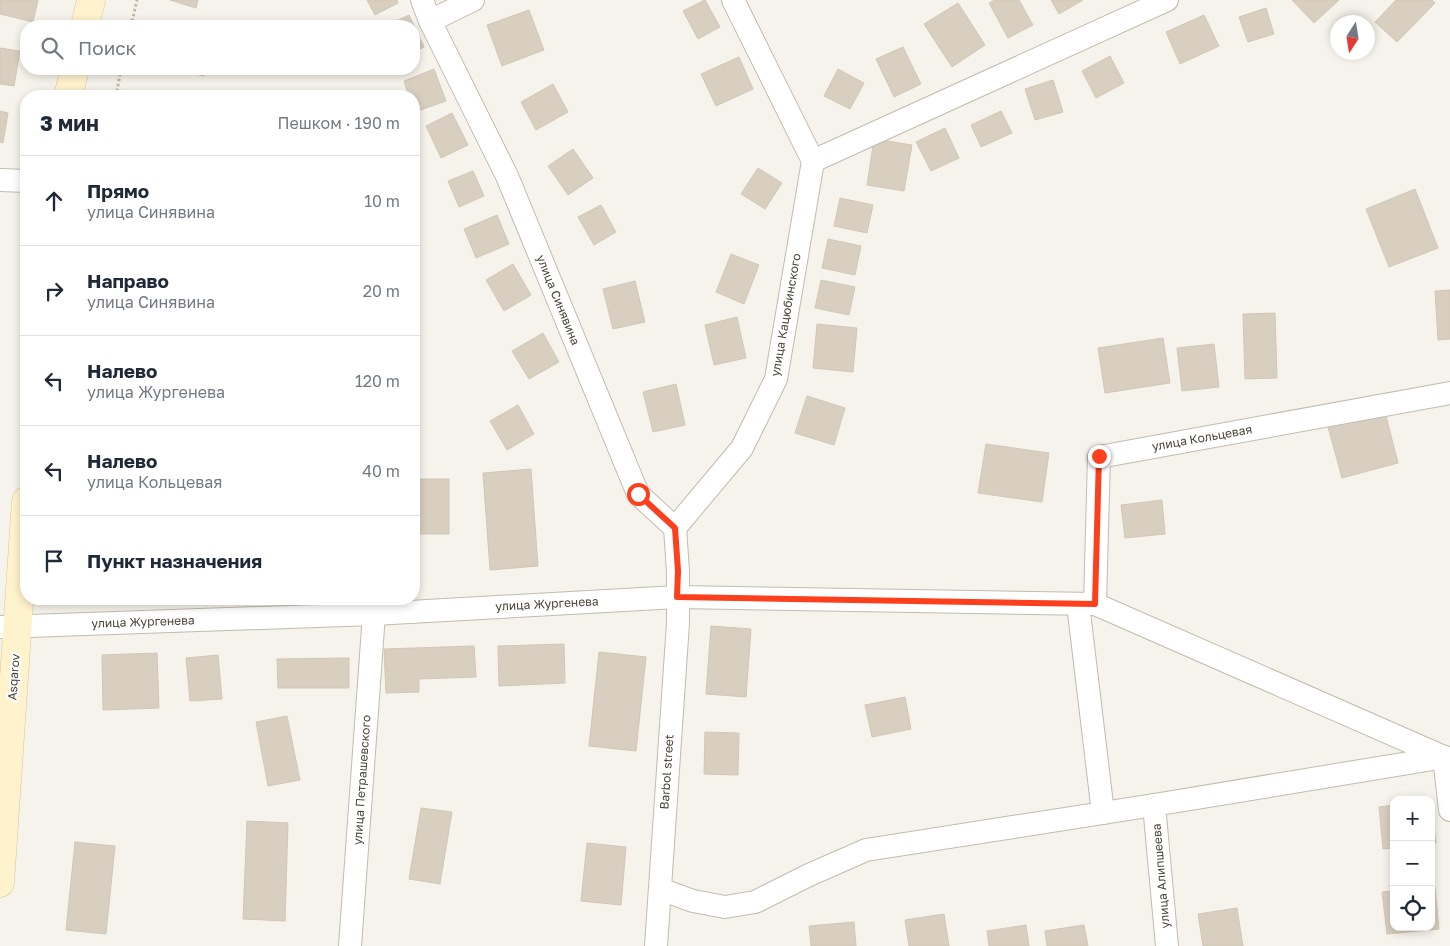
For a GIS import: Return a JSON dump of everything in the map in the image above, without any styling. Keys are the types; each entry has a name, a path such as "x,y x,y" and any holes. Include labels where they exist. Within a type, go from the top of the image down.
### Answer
{"main road":[{"path":"86,20 91,0"},
{"path":"70,90 73,75"},
{"name":"Asqarov","path":"0,883 9,626 20,545"}],"street":[{"name":"улица Синявина","path":"422,0 430,21 507,176 638,494 675,528"},
{"path":"430,21 473,0"},
{"path":"733,0 813,161 1167,0"},
{"name":"улица Кацюбинского","path":"675,528 742,448 776,379 813,161"},
{"path":"0,180 20,181"},
{"name":"улица Кольцевая","path":"1087,604 1099,456 1450,393"},
{"path":"675,528 678,571 677,597"},
{"name":"улица Жургенева","path":"9,626 339,607 374,614 677,597 1087,604"},
{"name":"Barbol street","path":"656,946 678,623 677,597"},
{"path":"1103,813 1087,604 1447,757"},
{"name":"улица Петрашевского","path":"350,946 374,614"},
{"path":"660,889 693,901 725,907 755,902 809,875 866,850 1447,757"},
{"path":"1447,757 1450,810"},
{"name":"улица Алипшеева","path":"1154,805 1167,946"}],"path":[{"path":"132,20 137,0"},
{"path":"117,90 120,75"}],"building":[{"path":"0,0 38,0 33,20 25,20 0,14"},
{"path":"170,0 198,0 196,8"},
{"path":"367,0 397,0 398,3 375,15"},
{"path":"705,0 720,27 698,39 683,11"},
{"path":"995,0 1019,0 1033,25 1008,38 989,3"},
{"path":"1051,0 1083,0 1059,14"},
{"path":"1292,0 1339,0 1314,23"},
{"path":"1396,0 1432,0 1435,3 1397,42 1375,22"},
{"path":"958,3 985,45 952,67 924,24"},
{"path":"1266,8 1274,34 1248,42 1239,17"},
{"path":"529,10 544,50 502,66 487,25"},
{"path":"409,15 411,20 399,20"},
{"path":"1204,15 1219,46 1180,64 1166,32"},
{"path":"420,38 424,47 420,49"},
{"path":"903,47 921,84 894,97 876,59"},
{"path":"0,48 20,51 14,86 0,84"},
{"path":"1110,56 1124,83 1096,98 1082,71"},
{"path":"739,57 753,89 716,106 701,74"},
{"path":"434,69 446,101 420,110 420,90 407,90 404,81"},
{"path":"838,69 864,83 850,109 824,96"},
{"path":"1053,80 1063,112 1035,120 1025,89"},
{"path":"553,84 568,112 536,130 521,102"},
{"path":"0,111 8,113 3,143 0,142"},
{"path":"1001,111 1012,133 981,147 971,125"},
{"path":"452,113 468,145 441,158 426,126"},
{"path":"945,128 959,158 931,171 916,142"},
{"path":"874,139 912,145 904,191 867,185"},
{"path":"573,149 593,178 568,195 548,166"},
{"path":"758,168 782,183 765,209 741,194"},
{"path":"473,171 484,196 459,207 448,181"},
{"path":"1415,189 1438,248 1389,267 1366,209"},
{"path":"840,198 873,205 867,233 834,226"},
{"path":"601,205 616,232 594,245 578,217"},
{"path":"497,215 509,244 476,258 464,229"},
{"path":"828,239 861,246 855,275 822,268"},
{"path":"731,254 759,265 744,304 716,292"},
{"path":"513,264 531,295 504,311 486,280"},
{"path":"821,280 855,287 849,315 815,308"},
{"path":"635,281 645,322 613,329 603,289"},
{"path":"1450,290 1450,339 1438,340 1435,291"},
{"path":"1275,313 1277,378 1245,379 1243,314"},
{"path":"737,317 746,358 714,365 705,325"},
{"path":"817,324 857,328 853,372 813,368"},
{"path":"543,333 559,362 529,379 512,351"},
{"path":"1163,338 1170,383 1105,393 1098,348"},
{"path":"1214,344 1219,387 1182,391 1177,348"},
{"path":"676,384 685,425 653,432 643,392"},
{"path":"807,396 845,408 834,445 795,433"},
{"path":"518,405 534,434 507,450 490,421"},
{"path":"1385,412 1398,463 1342,478 1328,427"},
{"path":"986,444 1049,453 1042,502 978,493"},
{"path":"531,469 538,566 490,570 483,473"},
{"path":"420,479 449,479 449,534 420,534"},
{"path":"1162,500 1165,534 1125,538 1121,505"},
{"path":"711,626 751,629 746,697 706,694"},
{"path":"564,644 565,683 499,686 498,646"},
{"path":"474,646 476,677 419,679 419,692 386,693 384,649"},
{"path":"599,652 646,657 636,751 589,746"},
{"path":"157,653 159,708 103,710 102,655"},
{"path":"218,655 222,699 190,701 186,658"},
{"path":"349,658 349,688 278,688 277,659"},
{"path":"905,697 911,729 872,737 865,705"},
{"path":"287,716 300,780 268,786 256,722"},
{"path":"705,732 739,733 738,775 704,774"},
{"path":"1390,806 1390,848 1383,849 1379,807"},
{"path":"421,808 452,812 440,884 409,879"},
{"path":"247,821 288,823 285,921 243,919"},
{"path":"75,842 115,846 106,934 66,930"},
{"path":"587,843 626,847 621,905 581,901"},
{"path":"1435,887 1439,929 1435,929"},
{"path":"1390,891 1390,931 1418,931 1387,934 1382,892"},
{"path":"1237,908 1243,946 1203,946 1198,914"},
{"path":"944,914 949,946 909,946 905,920"},
{"path":"854,922 856,946 811,946 809,926"},
{"path":"1026,925 1029,946 989,946 987,931"},
{"path":"1084,925 1088,946 1047,946 1045,931"}],"route":[{"path":"638,494 675,528 678,571 677,597 1095,604 1099,456"}]}
